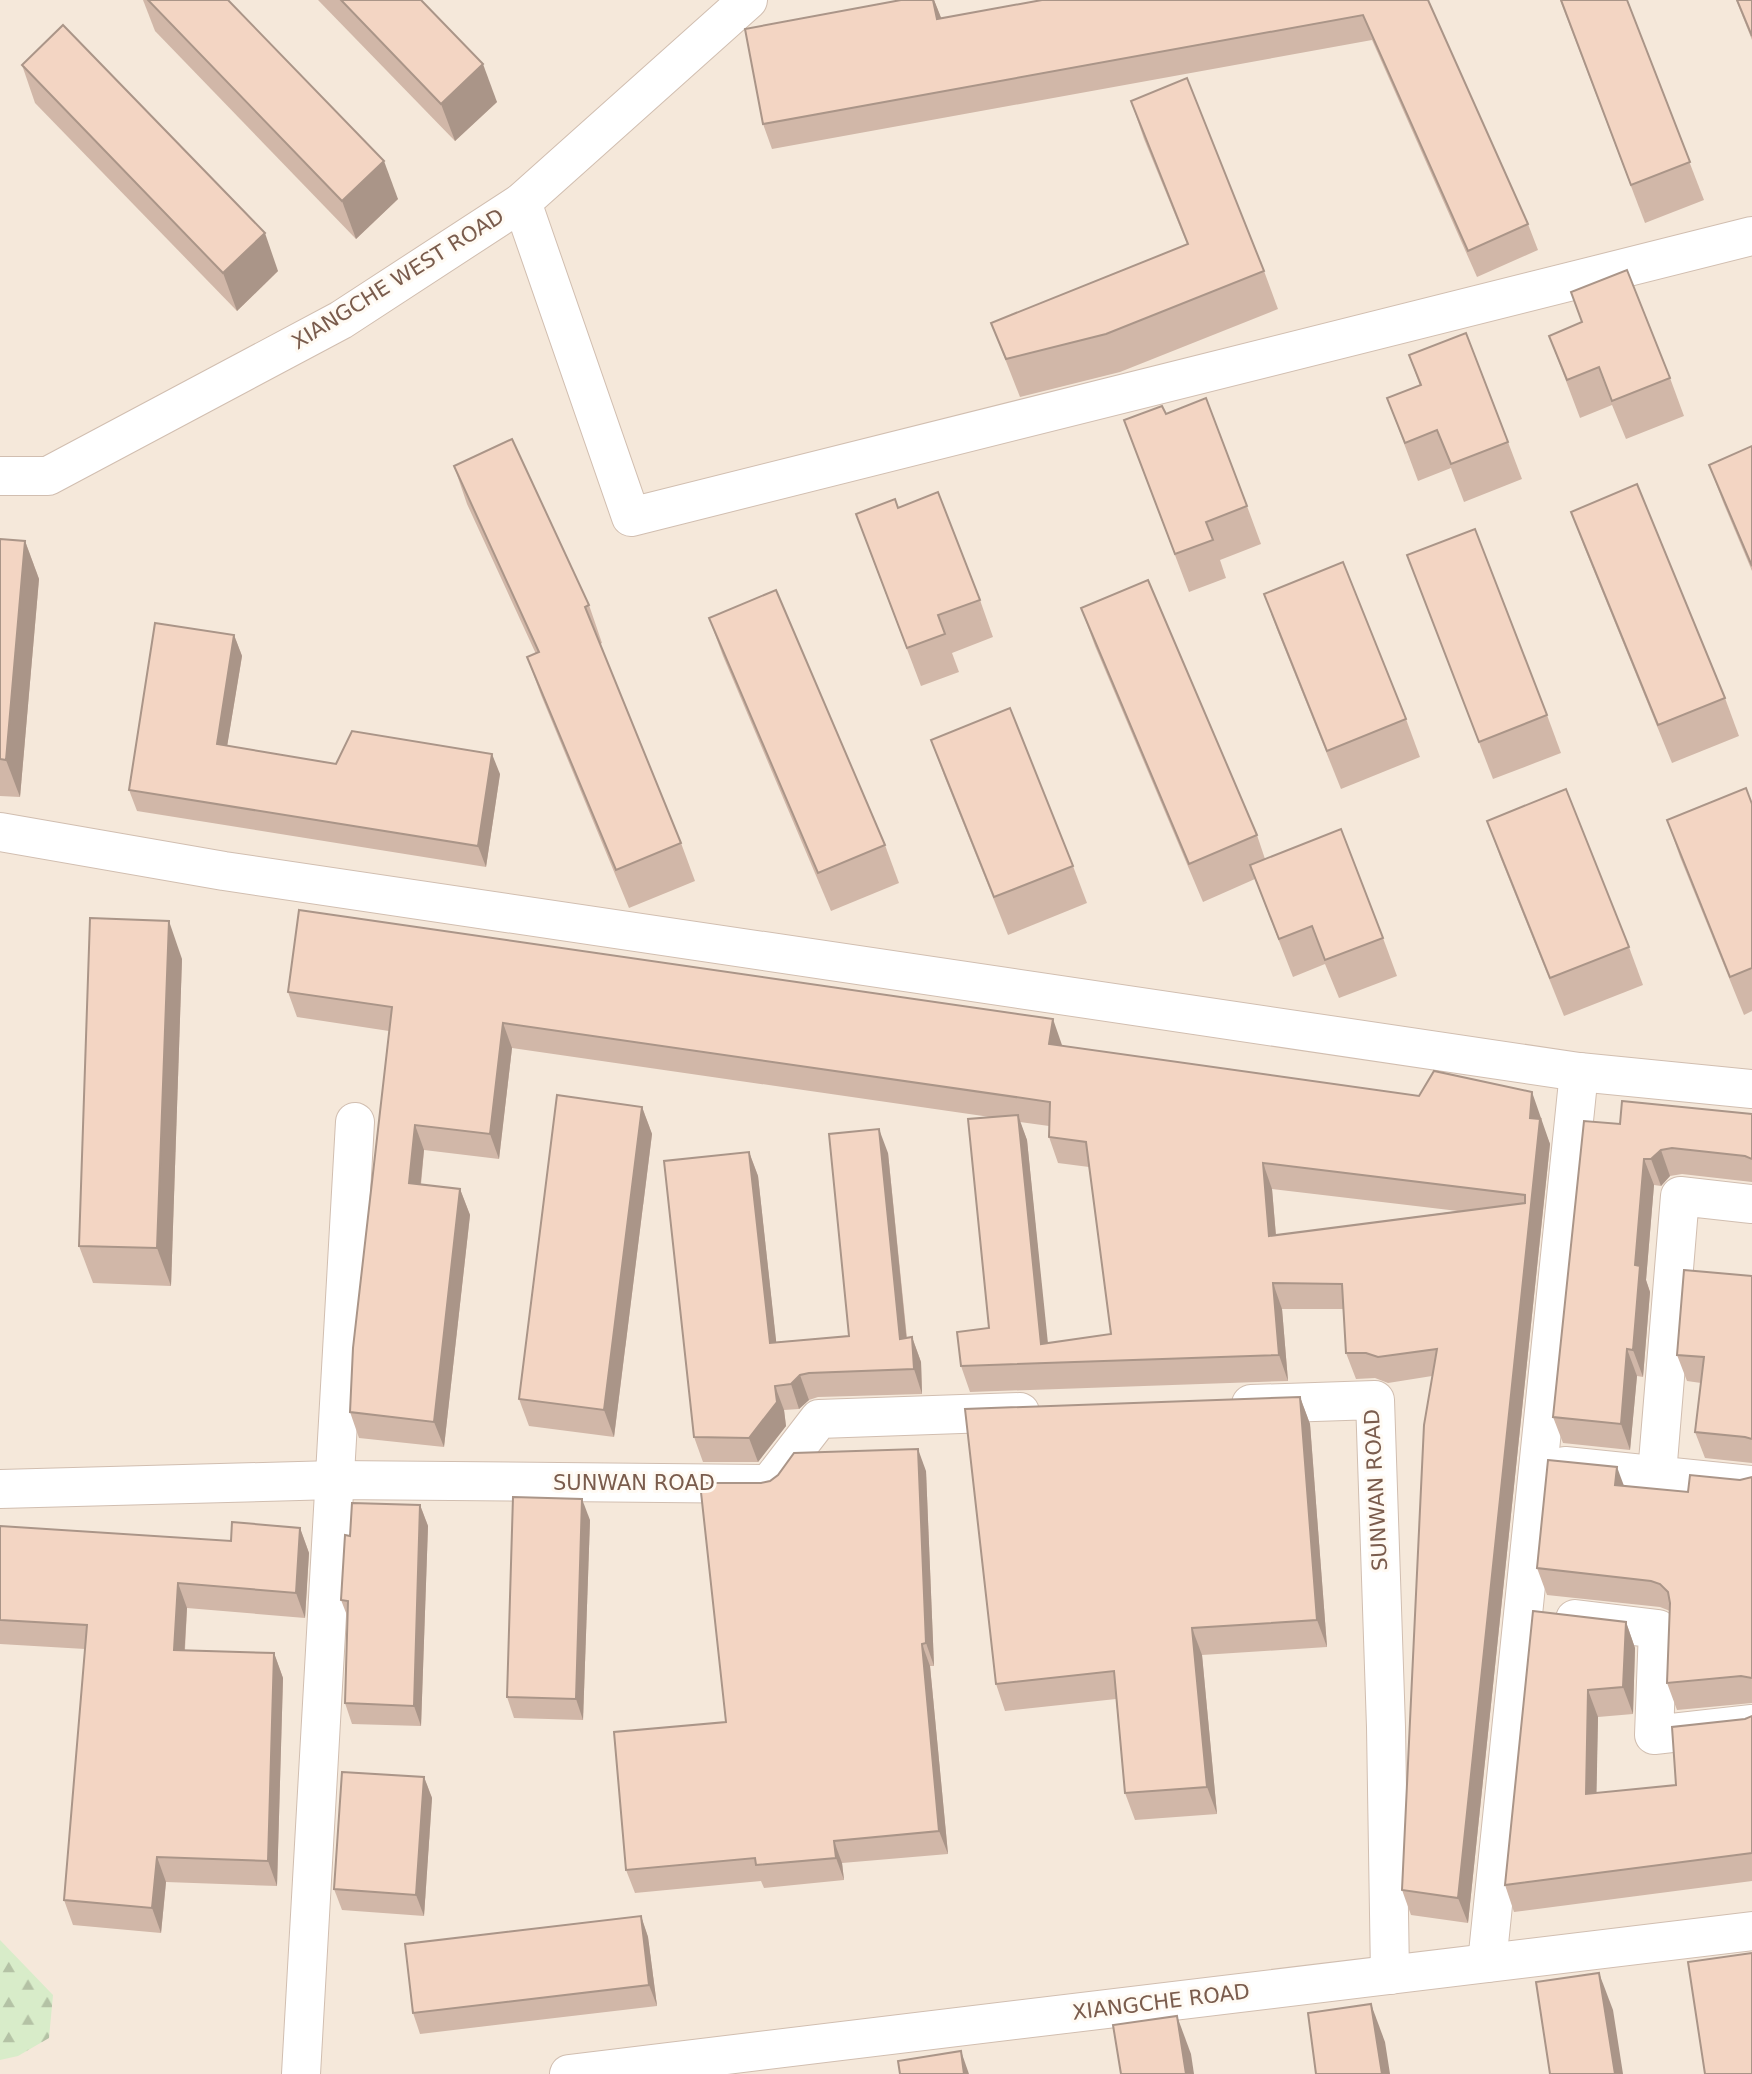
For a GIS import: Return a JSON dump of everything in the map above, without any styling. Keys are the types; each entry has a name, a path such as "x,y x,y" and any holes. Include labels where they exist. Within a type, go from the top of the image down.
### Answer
{"street":[{"name":"XIANGCHE WEST ROAD","path":"0,476 48,476 341,320 522,202 748,0"},
{"path":"522,202 631,517 1752,236"},
{"path":"0,832 225,871 1579,1072 1752,1089"},
{"path":"1487,1963 1579,1072"},
{"path":"301,2074 355,1122"},
{"path":"1657,1474 1680,1196 1752,1204"},
{"name":"SUNWAN ROAD","path":"1222,1405 1375,1400 1390,1975"},
{"name":"SUNWAN ROAD","path":"0,1489 335,1480 769,1484 819,1419 1055,1411"},
{"path":"1539,1463 1752,1485"},
{"path":"1524,1614 1658,1629 1654,1735 1752,1724"},
{"name":"XIANGCHE ROAD","path":"569,2074 1752,1931"}],"shaded area":[{"path":"0,0 1752,0 1752,2074 0,2074"}],"green space":[{"path":"0,1940 53,1995 49,2038 18,2056 0,2060"}],"building":[{"path":"148,0 228,0 384,161 342,201"},
{"path":"341,0 421,0 483,64 441,104"},
{"path":"901,0 933,0 937,19 1042,0 1428,0 1528,224 1468,251 1363,15 763,124 745,29"},
{"path":"1561,0 1627,0 1690,162 1631,185"},
{"path":"1737,0 1752,0 1752,36"},
{"path":"63,25 265,233 223,273 22,65"},
{"path":"1187,78 1264,271 1106,334 1006,359 991,323 1188,244 1131,101"},
{"path":"1627,270 1670,378 1612,401 1599,367 1567,380 1549,336 1582,322 1571,292"},
{"path":"1466,333 1508,442 1451,464 1437,430 1405,443 1387,398 1421,385 1409,355"},
{"path":"1206,398 1247,506 1206,522 1213,540 1175,554 1124,420 1162,406 1166,414"},
{"path":"512,439 589,605 585,607 681,843 616,870 527,657 539,652 454,466"},
{"path":"1752,446 1752,566 1709,465"},
{"path":"1637,484 1725,698 1658,725 1571,512"},
{"path":"938,492 980,600 938,615 945,634 907,648 856,514 895,499 898,508"},
{"path":"1475,529 1547,715 1479,742 1407,555"},
{"path":"0,539 25,541 6,760 0,759"},
{"path":"1343,562 1406,719 1327,751 1264,594"},
{"path":"1148,580 1257,835 1189,864 1081,608"},
{"path":"776,590 885,845 818,873 709,618"},
{"path":"155,623 234,635 217,744 336,764 352,731 492,754 478,846 129,790"},
{"path":"1010,708 1073,866 994,897 931,740"},
{"path":"1746,788 1752,804 1752,968 1730,977 1667,820"},
{"path":"1566,789 1629,947 1550,978 1487,821"},
{"path":"1341,829 1383,938 1325,960 1312,926 1279,939 1250,865"},
{"path":"299,910 1053,1019 1049,1044 1419,1096 1434,1071 1532,1092 1530,1118 1540,1119 1458,1898 1402,1890 1424,1425 1437,1349 1378,1357 1366,1353 1346,1353 1342,1284 1273,1283 1279,1355 961,1366 957,1332 989,1328 968,1119 1018,1115 1041,1344 1111,1334 1086,1142 1049,1137 1050,1102 503,1023 490,1134 415,1125 409,1183 460,1189 434,1422 350,1412 353,1348 392,1007 288,992","holes":["1263,1163 1525,1195 1525,1203 1269,1236"]},
{"path":"90,918 169,921 157,1248 79,1246"},
{"path":"557,1095 642,1107 604,1410 519,1399"},
{"path":"1622,1101 1752,1114 1752,1159 1672,1148 1661,1150 1651,1159 1644,1159 1635,1265 1640,1266 1633,1350 1627,1349 1621,1424 1553,1417 1584,1121 1620,1124"},
{"path":"879,1129 900,1339 912,1337 914,1369 800,1375 791,1384 775,1386 777,1402 749,1438 694,1437 664,1161 749,1152 770,1343 849,1336 829,1134"},
{"path":"1684,1270 1752,1276 1752,1439 1695,1432 1704,1357 1677,1355"},
{"path":"1300,1397 1317,1620 1192,1628 1207,1787 1125,1793 1114,1671 996,1684 965,1409"},
{"path":"918,1449 926,1643 922,1644 939,1831 834,1841 836,1858 756,1865 755,1858 626,1870 614,1732 726,1722 700,1483 770,1481 778,1475 794,1453"},
{"path":"1548,1460 1617,1467 1615,1485 1688,1492 1690,1475 1740,1480 1752,1477 1752,1678 1741,1676 1667,1683 1670,1603 1668,1592 1660,1584 1537,1568"},
{"path":"513,1497 582,1499 576,1699 507,1697"},
{"path":"352,1503 420,1505 414,1706 345,1703 348,1601 341,1600 345,1535 350,1536"},
{"path":"232,1522 300,1528 296,1593 178,1583 174,1650 274,1653 268,1861 157,1857 152,1908 64,1900 87,1625 0,1620 0,1526 231,1541"},
{"path":"1533,1611 1626,1622 1623,1687 1588,1690 1586,1794 1676,1785 1672,1727 1752,1716 1752,1853 1505,1885"},
{"path":"342,1772 424,1777 416,1895 334,1889"},
{"path":"641,1916 649,1985 413,2013 405,1944"},
{"path":"1752,1953 1752,2074 1705,2074 1688,1962"},
{"path":"1599,1973 1615,2074 1550,2074 1536,1982"},
{"path":"1371,2004 1382,2074 1316,2074 1308,2013"},
{"path":"1177,2016 1186,2074 1121,2074 1113,2025"},
{"path":"961,2051 964,2074 900,2074 898,2061"}]}
